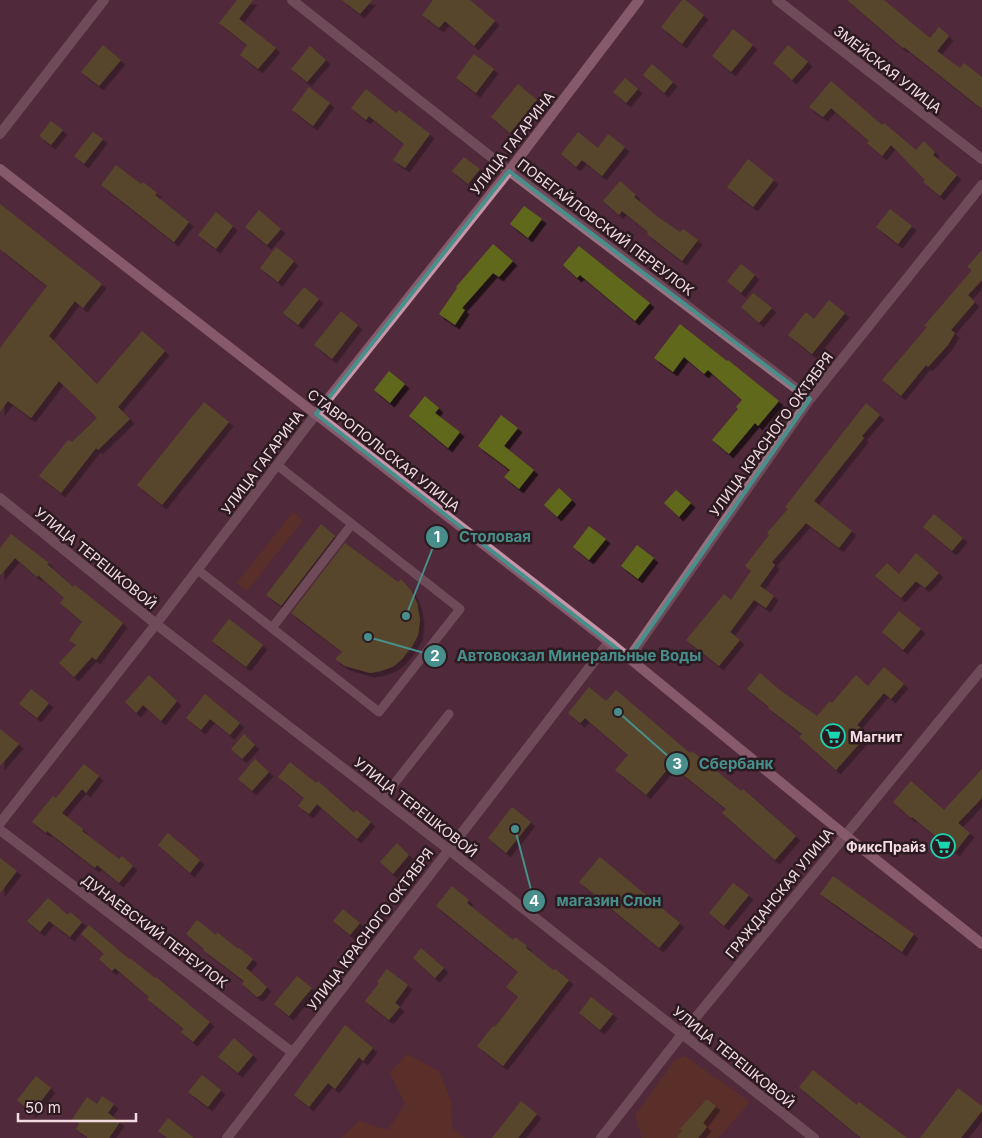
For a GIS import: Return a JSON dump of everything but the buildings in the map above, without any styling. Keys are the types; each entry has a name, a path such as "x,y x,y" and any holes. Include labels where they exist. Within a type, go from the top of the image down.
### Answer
{"street":[{"path":"0,134 104,0"},
{"name":"ПОБЕГАЙЛОВСКИЙ ПЕРЕУЛОК","path":"292,0 509,171 810,399"},
{"name":"УЛИЦА ГАГАРИНА","path":"0,823 198,570 316,414 509,171 639,0"},
{"name":"ЗМЕЙСКАЯ УЛИЦА","path":"777,0 982,159"},
{"name":"СТАВРОПОЛЬСКАЯ УЛИЦА","path":"0,169 609,642 982,944"},
{"name":"УЛИЦА КРАСНОГО ОКТЯБРЯ","path":"629,658 810,399 982,185"},
{"name":"УЛИЦА ТЕРЕШКОВОЙ","path":"0,498 156,624 383,798 814,1138"},
{"name":"УЛИЦА КРАСНОГО ОКТЯБРЯ","path":"227,1138 609,642"},
{"name":"ГРАЖДАНСКАЯ УЛИЦА","path":"602,1138 683,1034 982,669"},
{"name":"ДУНАЕВСКИЙ ПЕРЕУЛОК","path":"0,830 293,1054"}],"lane":[{"path":"198,570 379,712 460,609 277,465"},
{"path":"272,628 352,524"},
{"path":"383,798 449,714"}],"highlighted area":[{"path":"509,171 810,399 629,658 316,414"}],"shaded area":[{"path":"293,512 303,520 247,591 237,583"},
{"path":"407,1054 440,1072 451,1102 452,1128 465,1138 341,1138 359,1121 388,1130 405,1104 390,1073"},
{"path":"685,1056 750,1102 718,1138 642,1138 635,1115 675,1060"}],"place":[{"name":"Столовая","path":"406,616"},
{"name":"Автовокзал Минеральные Воды","path":"368,637"},
{"name":"Сбербанк","path":"618,712"},
{"name":"Магнит","path":"833,736"},
{"name":"магазин Слон","path":"515,829"},
{"name":"ФиксПрайз","path":"943,846"}]}
